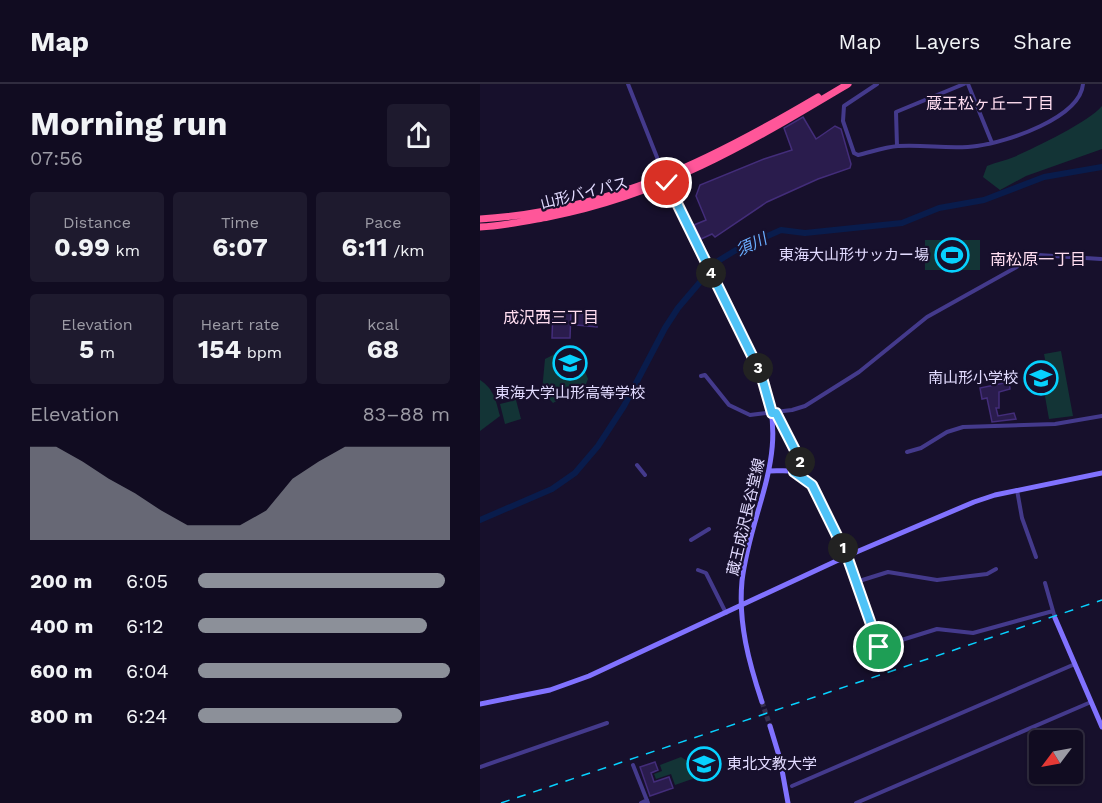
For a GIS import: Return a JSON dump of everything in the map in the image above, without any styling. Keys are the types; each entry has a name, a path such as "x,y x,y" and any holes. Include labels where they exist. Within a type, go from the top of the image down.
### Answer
{"highway":[{"name":"山形バイパス","path":"480,219 568,208 666,180 839,84"},
{"name":"山形バイパス","path":"480,226 570,213 666,180 761,136 848,84"}],"street":[{"path":"628,84 666,180"},
{"path":"877,84 844,106 843,121 854,153 858,155 897,146 965,148 992,143 1022,133 1057,117 1076,103 1082,93 1083,84"},
{"path":"897,146 894,116 896,112 966,84 992,143"},
{"name":"蔵王成沢長谷堂線","path":"666,180 764,383 774,413 774,442 770,471 747,554 741,606 746,651 762,702"},
{"path":"701,376 705,375 733,408 750,415 799,408 859,372 927,317 1038,255 1101,259"},
{"path":"774,413 800,461 798,469 794,472"},
{"path":"907,452 921,448 947,432 963,427 1055,424 1102,416"},
{"path":"637,465 645,475"},
{"path":"770,471 794,472 812,485 847,556 879,647 937,629 973,633 1053,610"},
{"path":"480,704 563,687 847,556 974,502 1017,490 1102,472"},
{"path":"1017,490 1022,518 1036,557"},
{"path":"691,540 710,530"},
{"path":"856,582 888,572 937,580 987,574 996,569"},
{"path":"698,570 706,573 726,613"},
{"path":"1045,583 1055,618 1102,728"},
{"path":"792,786 1075,664"},
{"path":"856,803 1091,702"},
{"path":"480,767 607,723"},
{"path":"770,726 780,759 788,803"},
{"path":"633,765 648,802 641,803"}],"green space":[{"path":"1102,106 1102,149 1026,176 1000,190 983,177 987,166 1014,157 1074,127"},
{"name":"東海大山形サッカー場","path":"925,240 980,240 980,270 925,270"},
{"path":"571,346 576,348 588,379 586,384 553,403 542,391 545,359"},
{"path":"1061,351 1073,416 1049,419 1043,385 1048,374 1044,354"},
{"path":"480,380 496,400 500,416 480,431"},
{"path":"516,400 521,419 505,424 500,404"},
{"path":"681,757 689,762 695,778 675,785 671,774 656,779 654,774 662,771 660,765"}],"building":[{"path":"803,117 816,139 835,126 841,129 851,164 850,168 818,179 767,202 715,237 712,234 701,239 694,225 706,220 696,196 700,185 792,150 784,128"},
{"path":"553,311 571,311 570,338 552,338"},
{"path":"577,313 597,315 597,327 577,325"},
{"path":"1009,382 1010,389 999,392 999,408 996,408 998,416 1014,413 1016,419 992,422 987,398 982,399 980,388"},
{"path":"655,762 658,770 651,773 654,782 669,777 673,788 650,796 640,767"}],"waterway":[{"name":"須川","path":"480,520 552,489 575,473 598,446 624,406 678,308 718,261 736,250 781,230 805,233 902,223 939,208 984,200 1044,177 1102,167"}],"tunnel":[{"path":"693,247 703,243"},
{"path":"762,702 770,726"}],"railway":[{"path":"501,803 1102,600"}],"place":[{"name":"東海大山形サッカー場","path":"952,255"},
{"name":"東海大学山形高等学校","path":"570,363"},
{"name":"南山形小学校","path":"1041,378"},
{"name":"東北文教大学","path":"704,764"}],"district":[{"name":"蔵王松ヶ丘一丁目","path":"990,103"},
{"name":"南松原一丁目","path":"1038,259"},
{"name":"成沢西三丁目","path":"551,317"}],"route":[{"path":"667,183 761,374 770,399 772,413 776,413 799,458 800,465 794,472 812,485 847,556 879,647"}]}
